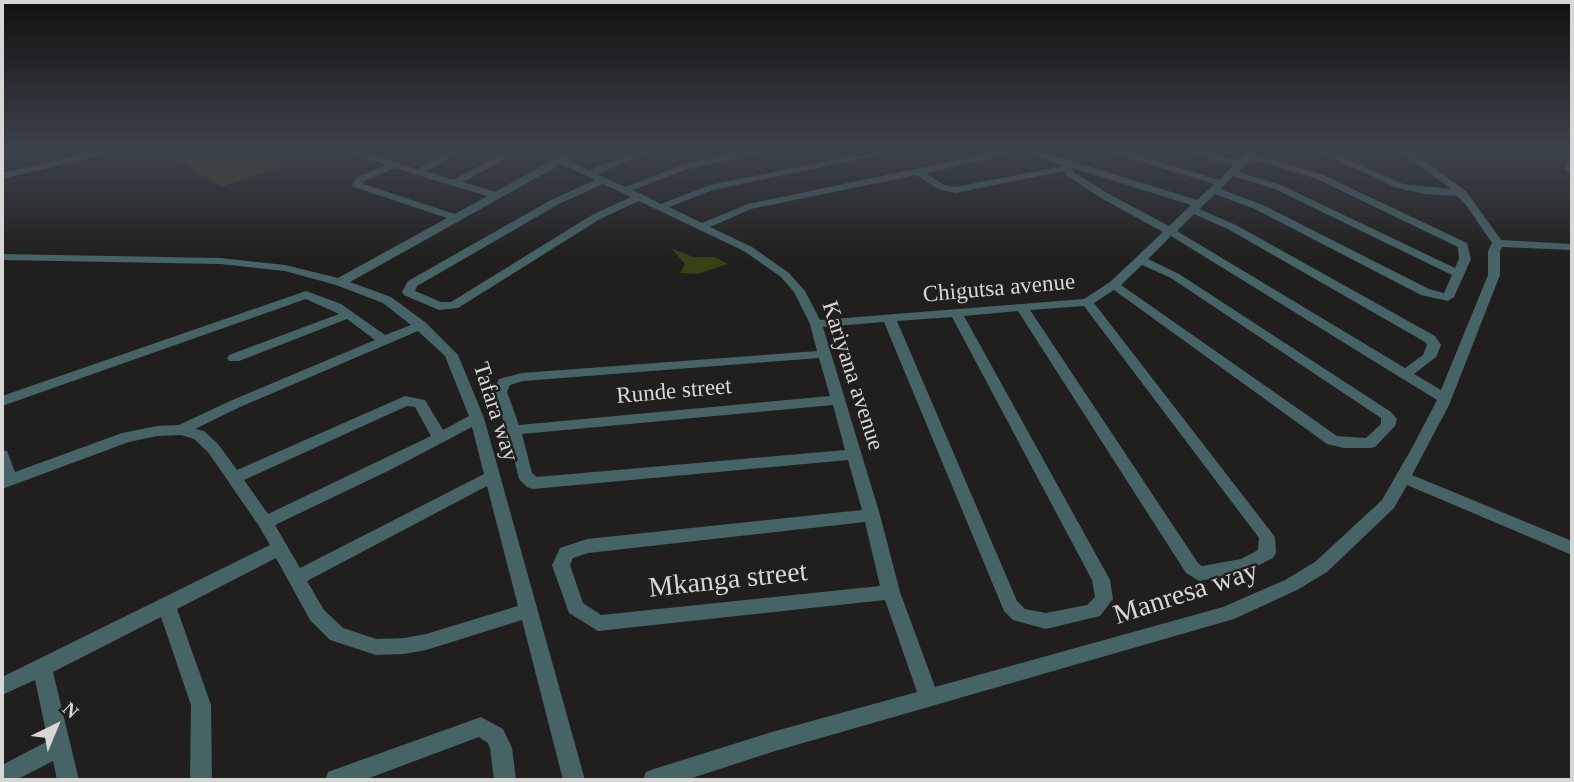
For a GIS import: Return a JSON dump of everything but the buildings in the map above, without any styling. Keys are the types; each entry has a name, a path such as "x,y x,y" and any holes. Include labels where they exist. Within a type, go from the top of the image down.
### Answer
{"street":[{"path":"367,188 456,218"},
{"path":"472,188 496,196"},
{"path":"340,282 510,188"},
{"path":"576,188 412,285 408,290 409,294 439,306 454,305 596,217 640,197"},
{"name":"Kariyana avenue","path":"622,188 748,249 785,275 799,291 816,324 872,515 891,592 929,698"},
{"path":"625,190 629,188"},
{"path":"661,207 709,188"},
{"path":"701,227 748,207 842,188"},
{"path":"1095,188 1444,398"},
{"path":"1137,188 1195,207 1428,337 1434,345 1429,357 1406,373"},
{"name":"Chigutsa avenue","path":"816,324 1087,302 1114,285 1215,188"},
{"path":"1220,188 1435,296 1448,296 1466,248 1344,188"},
{"path":"1281,188 1458,274"},
{"path":"1412,188 1462,193"},
{"path":"1456,188 1462,193 1498,243 1572,247"},
{"name":"Manresa way","path":"654,780 707,761 1203,622 1246,607 1321,567 1388,504 1404,478 1444,398 1490,288 1494,275 1494,251 1498,243"},
{"name":"Tafara way","path":"2,257 231,262 285,268 340,282 395,304 421,326 451,355 477,418 574,780"},
{"path":"1114,285 1338,442 1373,442 1388,426 1388,416 1175,276 1141,260"},
{"path":"2,401 304,295 318,298 368,327 384,341"},
{"path":"1023,309 1189,565 1198,573 1245,565 1267,554 1267,537 1087,302"},
{"path":"889,318 1010,606 1020,615 1046,621 1093,611 1104,600 1101,580 957,314"},
{"path":"234,358 347,315"},
{"path":"181,430 421,326"},
{"path":"824,354 557,374 506,381 500,392 514,430 525,475 536,484 854,454"},
{"path":"234,477 406,400 420,403 440,438"},
{"name":"Runde street","path":"514,430 838,400"},
{"path":"265,522 477,418"},
{"path":"2,455 6,482 127,437 157,430 181,430 205,440 265,522 317,615 329,628 348,640 376,647 426,642 529,610"},
{"path":"296,578 492,477"},
{"path":"1404,478 1572,548"},
{"name":"Mkanga street","path":"872,515 617,542 568,551 563,555 561,565 575,608 598,623 891,592"},
{"path":"2,687 167,607 278,549"},
{"path":"167,607 201,705 201,780"},
{"path":"42,668 68,780"},
{"path":"336,780 481,727 496,736 501,748 505,780"},
{"path":"2,776 61,746"}],"green space":[{"path":"671,248 693,257 715,257 728,264 697,274 680,273 685,264"}]}
